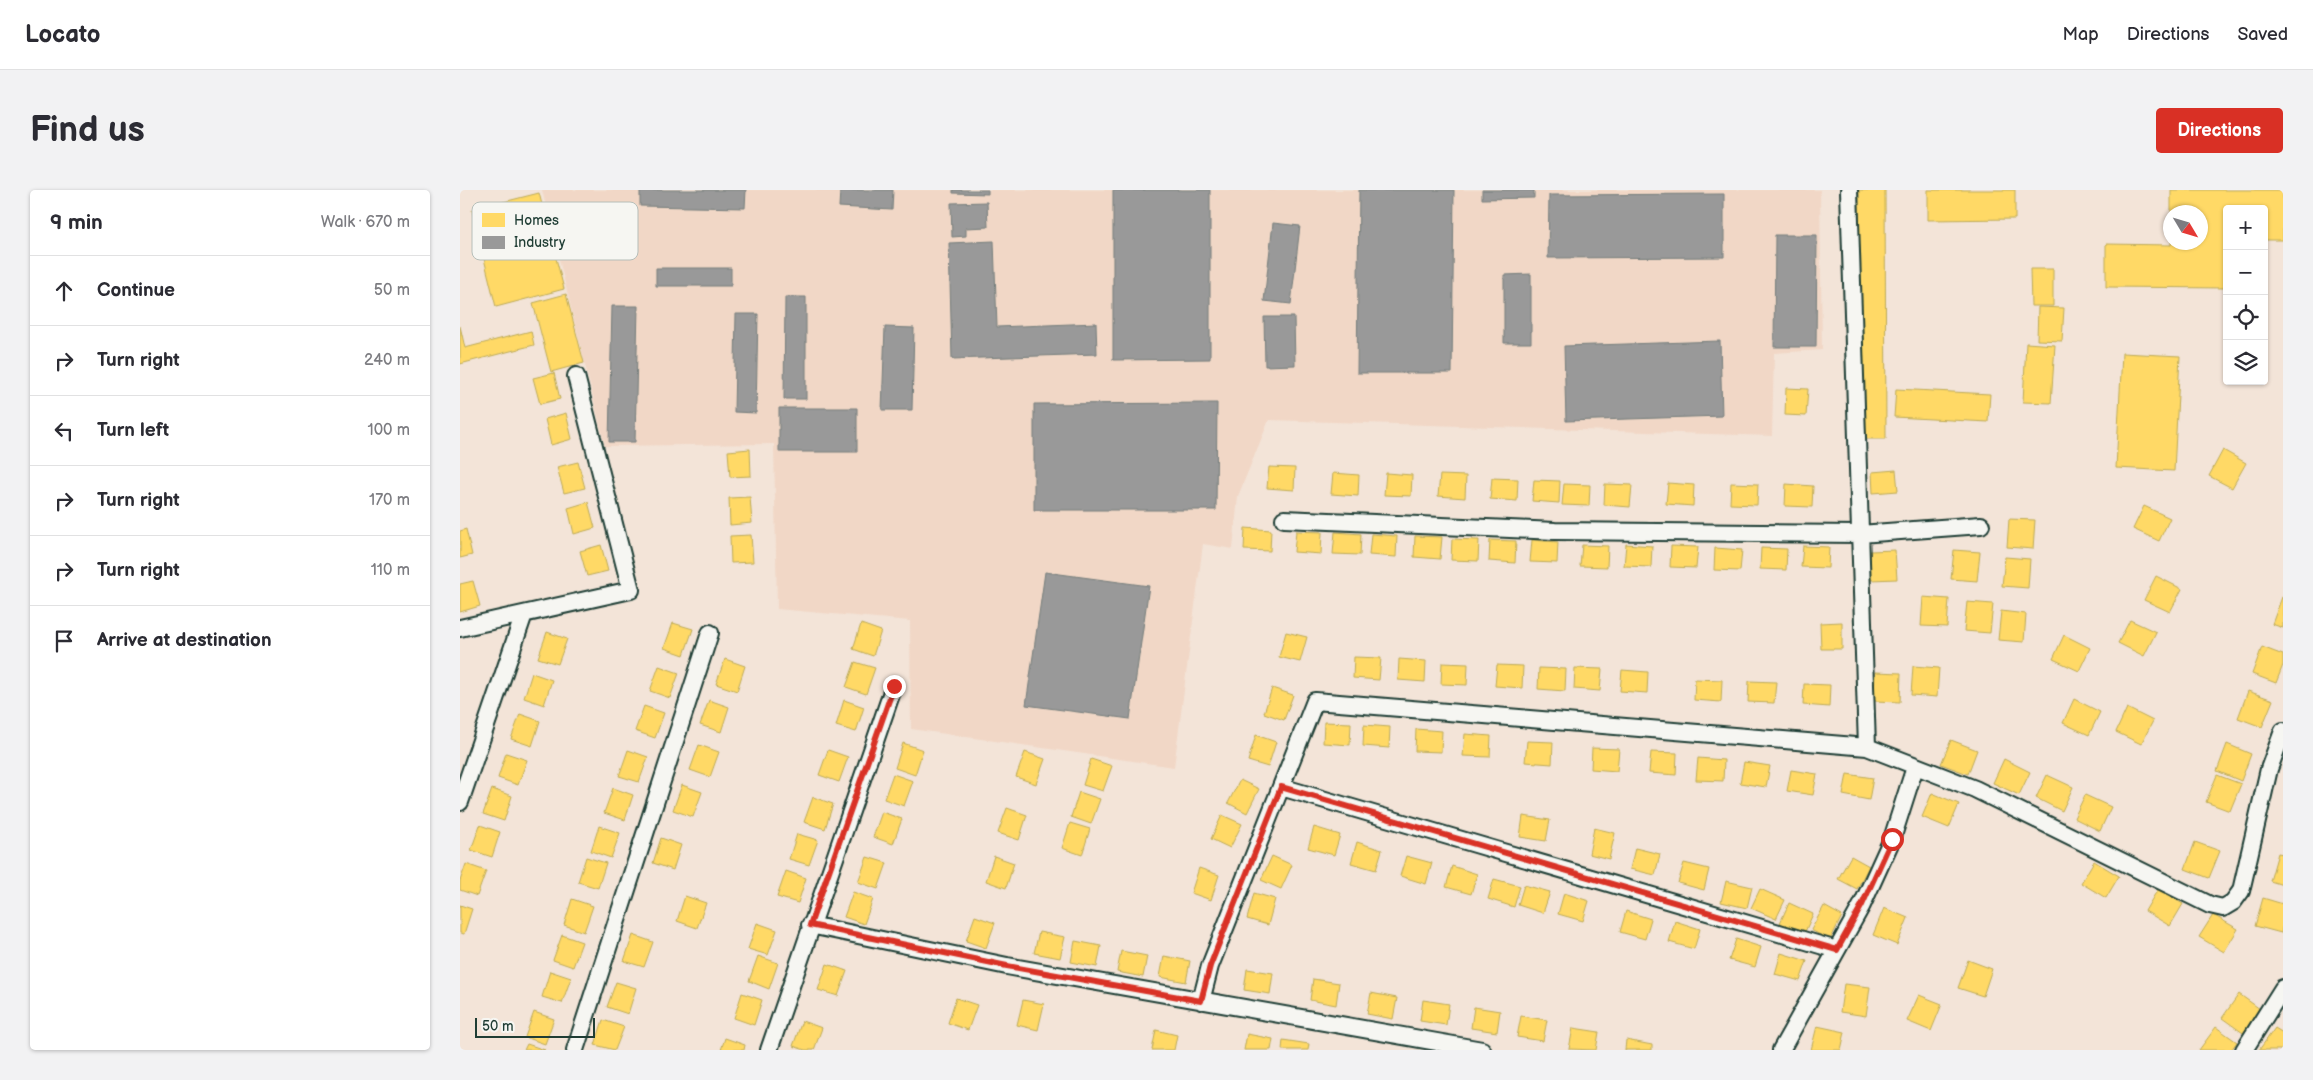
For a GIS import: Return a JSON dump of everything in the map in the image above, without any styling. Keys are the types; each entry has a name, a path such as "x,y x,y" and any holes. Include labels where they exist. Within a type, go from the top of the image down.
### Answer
{"street":[{"path":"1849,190 1867,747"},
{"path":"460,628 631,590 576,376"},
{"path":"1284,519 1555,531 1860,534 1981,525"},
{"path":"460,802 524,614"},
{"path":"575,1050 710,633"},
{"path":"769,1050 810,925 894,686"},
{"path":"1201,1001 1210,966 1315,701 1867,747 1975,789 2210,904 2223,908 2232,902 2241,890 2276,772 2283,731"},
{"path":"1781,1050 1862,905 1892,839 1915,767"},
{"path":"1281,787 1837,950"},
{"path":"810,925 1007,966 1482,1050"},
{"path":"2244,1050 2283,988"}],"shaded area":[{"path":"542,190 1820,190 1822,350 1774,353 1772,436 1269,420 1238,496 1233,549 1203,544 1174,767 911,729 910,621 777,609 774,444 605,446 559,260 638,260 638,202 545,202"}],"building: Homes":[{"path":"1859,190 1885,190 1886,439 1861,439"},
{"path":"1928,190 2015,190 2015,219 1928,220"},
{"path":"2171,190 2283,190 2283,240 2268,240 2268,205 2223,205 2223,288 2106,287 2106,244 2163,245 2163,250 2208,250 2208,205 2171,205"},
{"path":"539,193 541,202 504,202"},
{"path":"484,260 556,260 564,289 496,307"},
{"path":"2030,269 2053,269 2053,306 2031,306"},
{"path":"566,294 584,363 551,372 533,303"},
{"path":"2038,307 2064,308 2062,341 2037,340"},
{"path":"460,326 465,348 531,331 534,345 460,364"},
{"path":"2026,343 2055,345 2051,403 2023,402"},
{"path":"2122,353 2180,356 2174,471 2116,468"},
{"path":"554,373 560,399 540,404 533,378"},
{"path":"1786,388 1808,389 1806,416 1785,415"},
{"path":"1896,389 1990,394 1988,422 1894,417"},
{"path":"566,413 572,439 551,445 545,419"},
{"path":"750,449 751,476 730,477 728,451"},
{"path":"2223,450 2246,463 2232,488 2209,476"},
{"path":"578,462 585,488 564,493 557,467"},
{"path":"1269,467 1295,468 1294,490 1267,488"},
{"path":"1896,470 1898,491 1873,493 1872,472"},
{"path":"1333,473 1359,475 1358,496 1331,494"},
{"path":"1386,473 1412,475 1411,496 1384,495"},
{"path":"1440,475 1466,476 1465,498 1438,496"},
{"path":"1492,478 1518,479 1517,501 1490,499"},
{"path":"1534,480 1560,481 1559,503 1532,501"},
{"path":"1668,483 1694,485 1693,506 1666,504"},
{"path":"1731,483 1758,484 1757,505 1730,504"},
{"path":"1564,484 1590,485 1589,506 1562,505"},
{"path":"1605,484 1632,485 1630,507 1604,505"},
{"path":"1786,484 1813,486 1812,507 1785,506"},
{"path":"750,497 752,523 730,525 729,498"},
{"path":"588,502 595,528 574,534 568,508"},
{"path":"2144,506 2170,518 2159,541 2133,529"},
{"path":"2009,519 2035,520 2033,549 2007,547"},
{"path":"1245,528 1271,530 1270,551 1244,550"},
{"path":"466,529 472,555 460,558 460,531"},
{"path":"1296,531 1322,532 1321,554 1294,552"},
{"path":"1335,532 1361,534 1360,555 1333,554"},
{"path":"1371,534 1397,536 1396,557 1369,555"},
{"path":"751,535 753,562 731,563 730,536"},
{"path":"1415,536 1442,537 1440,559 1414,557"},
{"path":"1452,539 1479,540 1478,561 1451,560"},
{"path":"1490,540 1516,541 1515,563 1489,561"},
{"path":"1532,540 1558,542 1557,563 1530,562"},
{"path":"1626,544 1652,546 1651,567 1624,566"},
{"path":"601,545 608,571 587,576 580,551"},
{"path":"1582,545 1608,546 1607,567 1580,566"},
{"path":"1671,546 1698,547 1696,568 1670,567"},
{"path":"1803,546 1829,547 1828,568 1801,567"},
{"path":"1715,548 1742,550 1740,571 1714,570"},
{"path":"1761,548 1787,549 1786,570 1760,569"},
{"path":"1895,550 1897,579 1871,580 1870,551"},
{"path":"1954,550 1980,552 1977,581 1951,579"},
{"path":"2005,557 2030,559 2028,588 2002,586"},
{"path":"2156,576 2182,589 2170,612 2144,600"},
{"path":"473,581 480,606 460,612 460,584"},
{"path":"1923,597 1949,599 1947,627 1921,626"},
{"path":"2283,597 2283,628 2272,624"},
{"path":"1967,602 1993,604 1990,633 1964,631"},
{"path":"2001,611 2026,614 2024,642 1998,640"},
{"path":"2130,620 2156,632 2144,656 2118,643"},
{"path":"1842,622 1842,649 1821,649 1820,623"},
{"path":"673,623 693,629 684,655 664,648"},
{"path":"861,624 881,631 873,656 853,649"},
{"path":"547,632 567,639 558,664 538,658"},
{"path":"1286,632 1307,637 1300,662 1279,657"},
{"path":"2064,635 2090,648 2079,671 2053,659"},
{"path":"2262,647 2283,655 2283,665 2276,683 2252,674"},
{"path":"1354,657 1381,658 1379,680 1353,678"},
{"path":"725,659 745,666 737,691 716,684"},
{"path":"1399,659 1426,661 1425,682 1398,680"},
{"path":"855,662 875,668 866,694 846,687"},
{"path":"1442,663 1468,664 1467,685 1441,684"},
{"path":"1497,665 1523,666 1522,688 1495,686"},
{"path":"659,666 679,673 670,698 650,691"},
{"path":"1913,666 1939,668 1937,697 1911,695"},
{"path":"1539,668 1566,669 1565,691 1538,689"},
{"path":"1575,668 1602,669 1600,691 1574,689"},
{"path":"1622,670 1648,672 1647,693 1620,691"},
{"path":"1875,672 1901,673 1900,702 1874,701"},
{"path":"532,673 552,680 544,705 524,698"},
{"path":"1695,679 1722,680 1721,702 1694,700"},
{"path":"1749,681 1776,682 1774,703 1748,702"},
{"path":"1804,684 1830,685 1829,707 1803,705"},
{"path":"1272,688 1293,695 1284,720 1264,713"},
{"path":"2248,691 2273,700 2262,727 2238,718"},
{"path":"2074,699 2100,712 2089,735 2063,723"},
{"path":"709,700 729,707 721,732 700,725"},
{"path":"844,700 864,707 856,732 836,726"},
{"path":"644,706 664,713 655,738 635,731"},
{"path":"2127,708 2153,721 2141,744 2116,732"},
{"path":"520,714 540,721 532,746 511,739"},
{"path":"1324,722 1351,723 1350,745 1323,743"},
{"path":"1364,725 1390,727 1389,748 1363,746"},
{"path":"1416,729 1442,731 1441,752 1415,751"},
{"path":"1465,734 1491,736 1490,757 1463,756"},
{"path":"1256,735 1276,742 1268,767 1248,761"},
{"path":"1951,740 1977,750 1968,774 1941,764"},
{"path":"1527,741 1553,742 1552,764 1525,762"},
{"path":"903,743 923,750 915,775 895,768"},
{"path":"2227,744 2251,754 2241,781 2217,771"},
{"path":"699,745 719,752 710,777 690,770"},
{"path":"1592,748 1619,749 1617,771 1591,769"},
{"path":"628,750 648,757 639,782 619,776"},
{"path":"828,750 848,757 839,782 819,775"},
{"path":"1025,752 1045,759 1036,784 1016,777"},
{"path":"1651,752 1677,753 1676,775 1649,773"},
{"path":"506,753 527,760 518,785 498,778"},
{"path":"1698,758 1724,760 1723,781 1696,780"},
{"path":"1091,759 1112,766 1103,791 1083,785"},
{"path":"2004,759 2030,772 2019,795 1993,783"},
{"path":"1744,762 1770,766 1766,787 1740,783"},
{"path":"1791,770 1817,774 1813,795 1787,791"},
{"path":"893,774 913,781 904,806 884,799"},
{"path":"1847,774 1873,778 1869,800 1843,795"},
{"path":"2047,775 2073,787 2062,811 2036,798"},
{"path":"2217,775 2241,784 2230,811 2206,802"},
{"path":"1240,780 1259,789 1247,813 1228,803"},
{"path":"682,785 702,792 693,817 673,810"},
{"path":"613,788 633,795 625,820 604,813"},
{"path":"492,789 512,796 504,821 483,814"},
{"path":"1079,792 1100,799 1091,824 1071,817"},
{"path":"1932,793 1959,804 1949,828 1922,817"},
{"path":"2085,795 2111,807 2100,831 2074,818"},
{"path":"813,797 833,804 825,829 804,822"},
{"path":"1007,808 1027,815 1019,840 998,833"},
{"path":"882,812 902,819 893,844 873,837"},
{"path":"1222,815 1242,824 1230,848 1211,839"},
{"path":"1523,816 1550,820 1546,841 1520,837"},
{"path":"1070,823 1090,829 1082,855 1062,848"},
{"path":"480,825 500,832 492,857 471,850"},
{"path":"599,826 620,833 611,858 591,851"},
{"path":"1314,827 1340,835 1334,855 1308,848"},
{"path":"1594,828 1615,833 1609,859 1589,854"},
{"path":"797,834 818,840 809,865 789,859"},
{"path":"661,838 681,845 673,870 653,863"},
{"path":"1357,842 1382,850 1376,870 1351,863"},
{"path":"2195,842 2220,851 2209,878 2185,869"},
{"path":"1635,848 1660,854 1655,875 1630,869"},
{"path":"2278,853 2283,854 2283,885 2270,881"},
{"path":"994,856 1014,863 1006,888 986,881"},
{"path":"1272,856 1292,865 1281,889 1261,880"},
{"path":"1406,856 1432,863 1426,884 1400,876"},
{"path":"1851,856 1869,866 1857,889 1838,879"},
{"path":"586,857 606,863 598,888 578,882"},
{"path":"867,857 887,863 878,889 858,882"},
{"path":"2094,861 2119,876 2106,898 2081,883"},
{"path":"1684,863 1709,869 1704,890 1678,883"},
{"path":"466,864 486,871 477,896 460,890 460,881"},
{"path":"1452,866 1477,874 1471,894 1446,887"},
{"path":"1199,868 1219,875 1211,900 1191,893"},
{"path":"786,871 806,878 798,903 777,897"},
{"path":"1494,879 1520,886 1514,907 1488,899"},
{"path":"1726,881 1752,887 1747,908 1721,902"},
{"path":"1524,885 1550,892 1543,913 1518,905"},
{"path":"1760,889 1785,900 1776,919 1751,908"},
{"path":"2158,889 2183,904 2170,926 2145,911"},
{"path":"853,892 873,899 864,924 844,917"},
{"path":"1254,893 1275,899 1268,925 1247,919"},
{"path":"1564,893 1589,901 1583,921 1558,914"},
{"path":"685,896 706,903 697,928 677,921"},
{"path":"2263,898 2283,904 2281,933 2255,926"},
{"path":"572,899 593,906 584,932 564,925"},
{"path":"1789,903 1813,914 1804,934 1780,923"},
{"path":"460,905 472,909 464,934 460,933"},
{"path":"1824,906 1842,916 1830,940 1811,930"},
{"path":"1884,908 1908,918 1897,945 1873,935"},
{"path":"1626,911 1651,919 1645,939 1620,932"},
{"path":"2213,915 2238,929 2224,952 2199,937"},
{"path":"975,916 995,923 986,948 966,941"},
{"path":"1675,921 1700,929 1694,949 1669,942"},
{"path":"757,923 777,930 768,955 748,949"},
{"path":"1039,932 1065,937 1060,958 1034,953"},
{"path":"562,935 582,942 573,967 553,960"},
{"path":"633,935 653,942 644,967 624,961"},
{"path":"1736,939 1761,947 1755,967 1729,960"},
{"path":"1075,941 1101,946 1097,967 1071,962"},
{"path":"1121,951 1147,956 1143,977 1117,972"},
{"path":"1781,953 1807,961 1800,981 1775,974"},
{"path":"758,956 778,963 769,989 749,981"},
{"path":"1164,956 1190,961 1186,982 1160,977"},
{"path":"1968,960 1992,969 1983,996 1958,988"},
{"path":"827,964 847,971 838,996 818,990"},
{"path":"1247,969 1273,973 1270,994 1244,990"},
{"path":"550,971 571,978 562,1003 542,997"},
{"path":"1313,979 1339,983 1336,1005 1310,1000"},
{"path":"616,982 636,988 628,1014 607,1007"},
{"path":"1844,984 1870,987 1866,1016 1840,1012"},
{"path":"742,993 762,1000 754,1025 734,1018"},
{"path":"1371,993 1397,998 1393,1019 1367,1014"},
{"path":"2239,994 2260,1009 2243,1033 2222,1018"},
{"path":"1919,995 1942,1004 1931,1031 1907,1021"},
{"path":"956,998 977,1005 968,1030 948,1023"},
{"path":"1023,1000 1044,1004 1038,1030 1017,1025"},
{"path":"1423,1000 1449,1004 1446,1025 1420,1021"},
{"path":"1474,1007 1500,1011 1497,1032 1471,1028"},
{"path":"534,1012 554,1019 545,1044 525,1037"},
{"path":"1521,1016 1547,1020 1543,1041 1517,1037"},
{"path":"603,1020 624,1027 615,1050 595,1045"},
{"path":"802,1021 822,1028 814,1050 805,1050 793,1046"},
{"path":"1817,1026 1845,1032 1841,1050 1811,1050"},
{"path":"2216,1027 2237,1042 2231,1050 2199,1050"},
{"path":"1573,1028 1599,1032 1596,1050 1569,1049"},
{"path":"2275,1028 2283,1033 2283,1050 2259,1050"},
{"path":"1156,1030 1177,1035 1174,1050 1152,1050"},
{"path":"1247,1034 1273,1039 1271,1050 1244,1050"},
{"path":"725,1038 745,1045 744,1050 721,1050"},
{"path":"1283,1040 1309,1044 1308,1050 1282,1050"},
{"path":"1626,1040 1652,1045 1652,1050 1625,1050"},
{"path":"527,1044 545,1050 524,1050"}],"building: Industry":[{"path":"640,190 746,190 745,208 640,206"},
{"path":"840,190 893,190 892,210 839,207"},
{"path":"953,190 988,190 988,194 953,193"},
{"path":"1113,190 1210,190 1210,359 1113,360"},
{"path":"1359,190 1454,190 1452,373 1357,373"},
{"path":"1482,190 1534,190 1534,198 1482,199"},
{"path":"1724,194 1724,257 1548,258 1549,195"},
{"path":"987,202 988,227 966,228 966,236 952,237 951,203"},
{"path":"1273,223 1300,226 1291,304 1264,301"},
{"path":"1775,235 1817,235 1816,347 1774,347"},
{"path":"994,241 997,327 1096,323 1097,354 952,359 949,243"},
{"path":"656,268 731,268 731,286 656,286"},
{"path":"1531,274 1531,343 1504,343 1504,275"},
{"path":"785,297 806,297 806,399 784,399"},
{"path":"612,306 638,306 635,442 609,442"},
{"path":"736,314 758,314 756,413 734,412"},
{"path":"1264,317 1294,317 1295,365 1265,366"},
{"path":"885,327 914,328 912,410 882,410"},
{"path":"1720,341 1722,416 1566,421 1564,346"},
{"path":"1217,403 1216,510 1034,510 1034,404"},
{"path":"779,408 857,408 857,452 779,452"},
{"path":"1045,572 1149,586 1130,719 1026,705"}],"route":[{"path":"894,686 810,925 1007,966 1201,1001 1210,966 1281,787 1837,950 1862,905 1892,839"}]}
